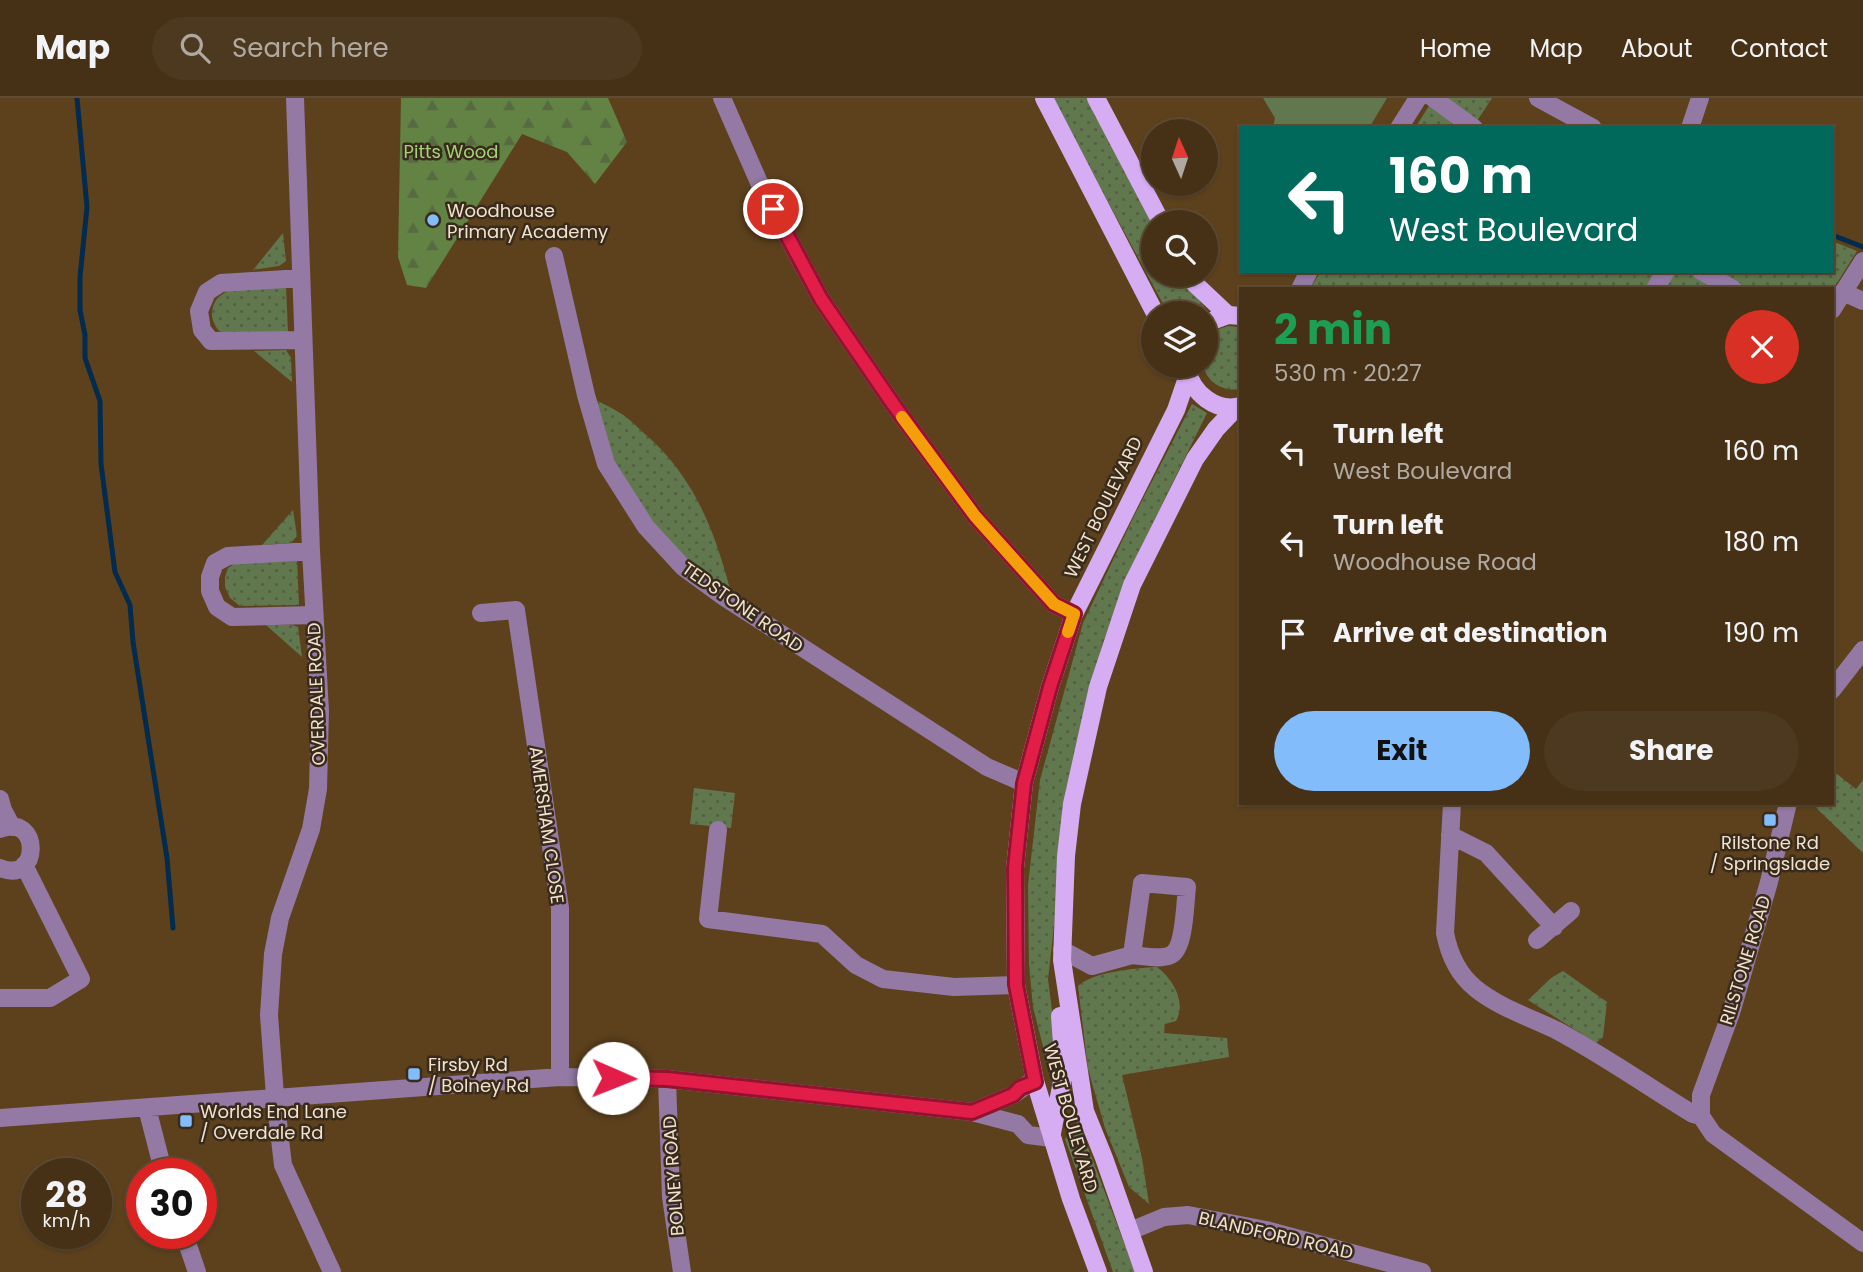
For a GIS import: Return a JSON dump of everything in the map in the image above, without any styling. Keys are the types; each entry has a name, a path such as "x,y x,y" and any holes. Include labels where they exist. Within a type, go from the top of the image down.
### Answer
{"main road":[{"path":"1044,98 1149,301"},
{"path":"1096,98 1155,210"},
{"path":"1199,287 1234,316"},
{"name":"WEST BOULEVARD","path":"1098,1272 1035,1082 1016,985 1015,868 1024,783 1050,687 1074,614 1176,410 1184,378"},
{"path":"1190,378 1198,393 1215,405 1238,407"},
{"name":"WEST BOULEVARD","path":"1144,1272 1085,1111 1062,955 1066,856 1072,803 1098,687 1132,585 1195,459 1216,429 1238,407"},
{"path":"1052,1138 1064,1071 1058,1001 1062,955"},
{"path":"1035,1082 1085,1111"}],"street":[{"name":"OVERDALE ROAD","path":"295,98 311,551 320,711 318,789 311,829 280,918 273,954 269,1015 283,1165 332,1272"},
{"path":"722,98 761,187 821,299 975,516 1054,604 1074,614"},
{"path":"1400,126 1418,98"},
{"path":"1433,98 1471,126"},
{"path":"1538,98 1589,126"},
{"path":"1691,126 1700,98"},
{"name":"TEDSTONE ROAD","path":"554,256 586,395 606,464 646,527 683,567 724,597 987,768 1024,783"},
{"path":"1834,307 1853,283 1863,261"},
{"path":"1705,273 1729,287"},
{"path":"301,278 221,283 207,292 200,311 202,330 211,341 303,341"},
{"path":"1853,283 1863,301"},
{"path":"311,551 228,556 215,564 210,577 210,591 217,607 232,617 314,615"},
{"name":"AMERSHAM CLOSE","path":"481,612 516,610 560,908 559,1077"},
{"path":"1835,680 1863,650"},
{"path":"0,799 6,828 25,833 32,845 32,853 24,865 11,870 0,868"},
{"path":"1452,805 1445,933 1456,966 1475,988 1509,1008 1558,1031 1693,1114 1701,1115 1713,1134 1863,1243"},
{"name":"RILSTONE ROAD","path":"1701,1115 1701,1094 1731,1013 1769,882 1788,805"},
{"path":"718,830 708,919 822,934 856,965 883,979 954,987 1016,985"},
{"path":"1450,835 1486,853 1554,927"},
{"path":"0,998 50,998 81,979 24,865"},
{"path":"1062,955 1092,966 1132,956 1160,957 1174,954 1181,945 1187,887 1142,883 1132,956"},
{"path":"1537,940 1571,911"},
{"path":"0,1118 559,1077 667,1079 972,1112 1018,1124"},
{"name":"BOLNEY ROAD","path":"667,1079 671,1197 681,1272"},
{"path":"972,1112 1013,1095 1020,1088 1035,1082"},
{"path":"1013,1095 1018,1124 1028,1135 1052,1138"},
{"path":"147,1108 160,1158"},
{"name":"BLANDFORD ROAD","path":"1130,1231 1164,1217 1188,1215 1266,1230 1422,1272"},
{"path":"189,1249 197,1272"}],"green space":[{"name":"Pitts Wood","path":"401,98 608,98 627,142 595,184 567,152 522,134 426,288 407,285 398,257"},
{"path":"1052,98 1088,98 1147,210 1141,210 1141,263"},
{"path":"1263,98 1387,98 1370,126 1273,126 1275,118"},
{"path":"1434,98 1492,98 1477,121 1483,126 1416,126"},
{"path":"283,233 286,261 279,266 253,270"},
{"path":"1834,242 1857,251 1834,288 1311,287 1320,273 1834,273"},
{"path":"255,286 286,286 288,332 220,332 216,327 212,311 217,299 224,293"},
{"path":"1154,287 1189,287 1200,301 1162,301"},
{"path":"1228,326 1239,327 1239,389 1222,388 1210,378 1218,378 1218,330"},
{"path":"286,350 291,358 292,382 254,351"},
{"path":"586,395 627,417 679,471 712,533 734,604 683,567 606,464"},
{"path":"1192,404 1207,413 1139,551 1102,645 1082,724 1048,979 1059,1065 1056,1071 1049,1070 1033,1007 1029,964 1028,885 1040,780 1083,623"},
{"path":"293,510 297,536 291,543 262,545"},
{"path":"297,559 299,605 240,606 230,598 225,587 225,577 228,568 237,562"},
{"path":"266,625 298,627 302,657"},
{"path":"1834,772 1856,789 1863,780 1863,853 1813,805 1834,805"},
{"path":"694,788 735,793 731,828 690,824"},
{"path":"1157,967 1173,984 1180,1006 1176,1021 1165,1024 1164,1033 1227,1038 1229,1057 1122,1075 1142,1158 1149,1204 1129,1187 1105,1128 1088,1069 1078,986 1104,974"},
{"path":"1563,971 1607,1002 1603,1037 1596,1043 1528,1000 1551,978"},
{"path":"1078,1121 1135,1272 1113,1272 1065,1139"}],"waterway":[{"path":"77,98 87,207 80,277 85,358 100,401 101,464 115,572 130,605 133,642 167,858 173,928"},
{"path":"1834,236 1863,247"}],"slow traffic":[{"path":"902,417 975,516 1054,604 1074,614 1068,632"}],"place":[{"name":"Woodhouse Primary Academy","path":"433,220"},
{"name":"Rilstone Rd / Springslade","path":"1770,820"},
{"name":"Firsby Rd / Bolney Rd","path":"414,1074"},
{"name":"Worlds End Lane / Overdale Rd","path":"186,1121"}],"route":[{"path":"613,1078 667,1079 972,1112 1013,1095 1020,1088 1035,1082 1016,985 1015,868 1024,783 1050,687 1074,614 1054,604 975,516 821,299 773,209"}]}
